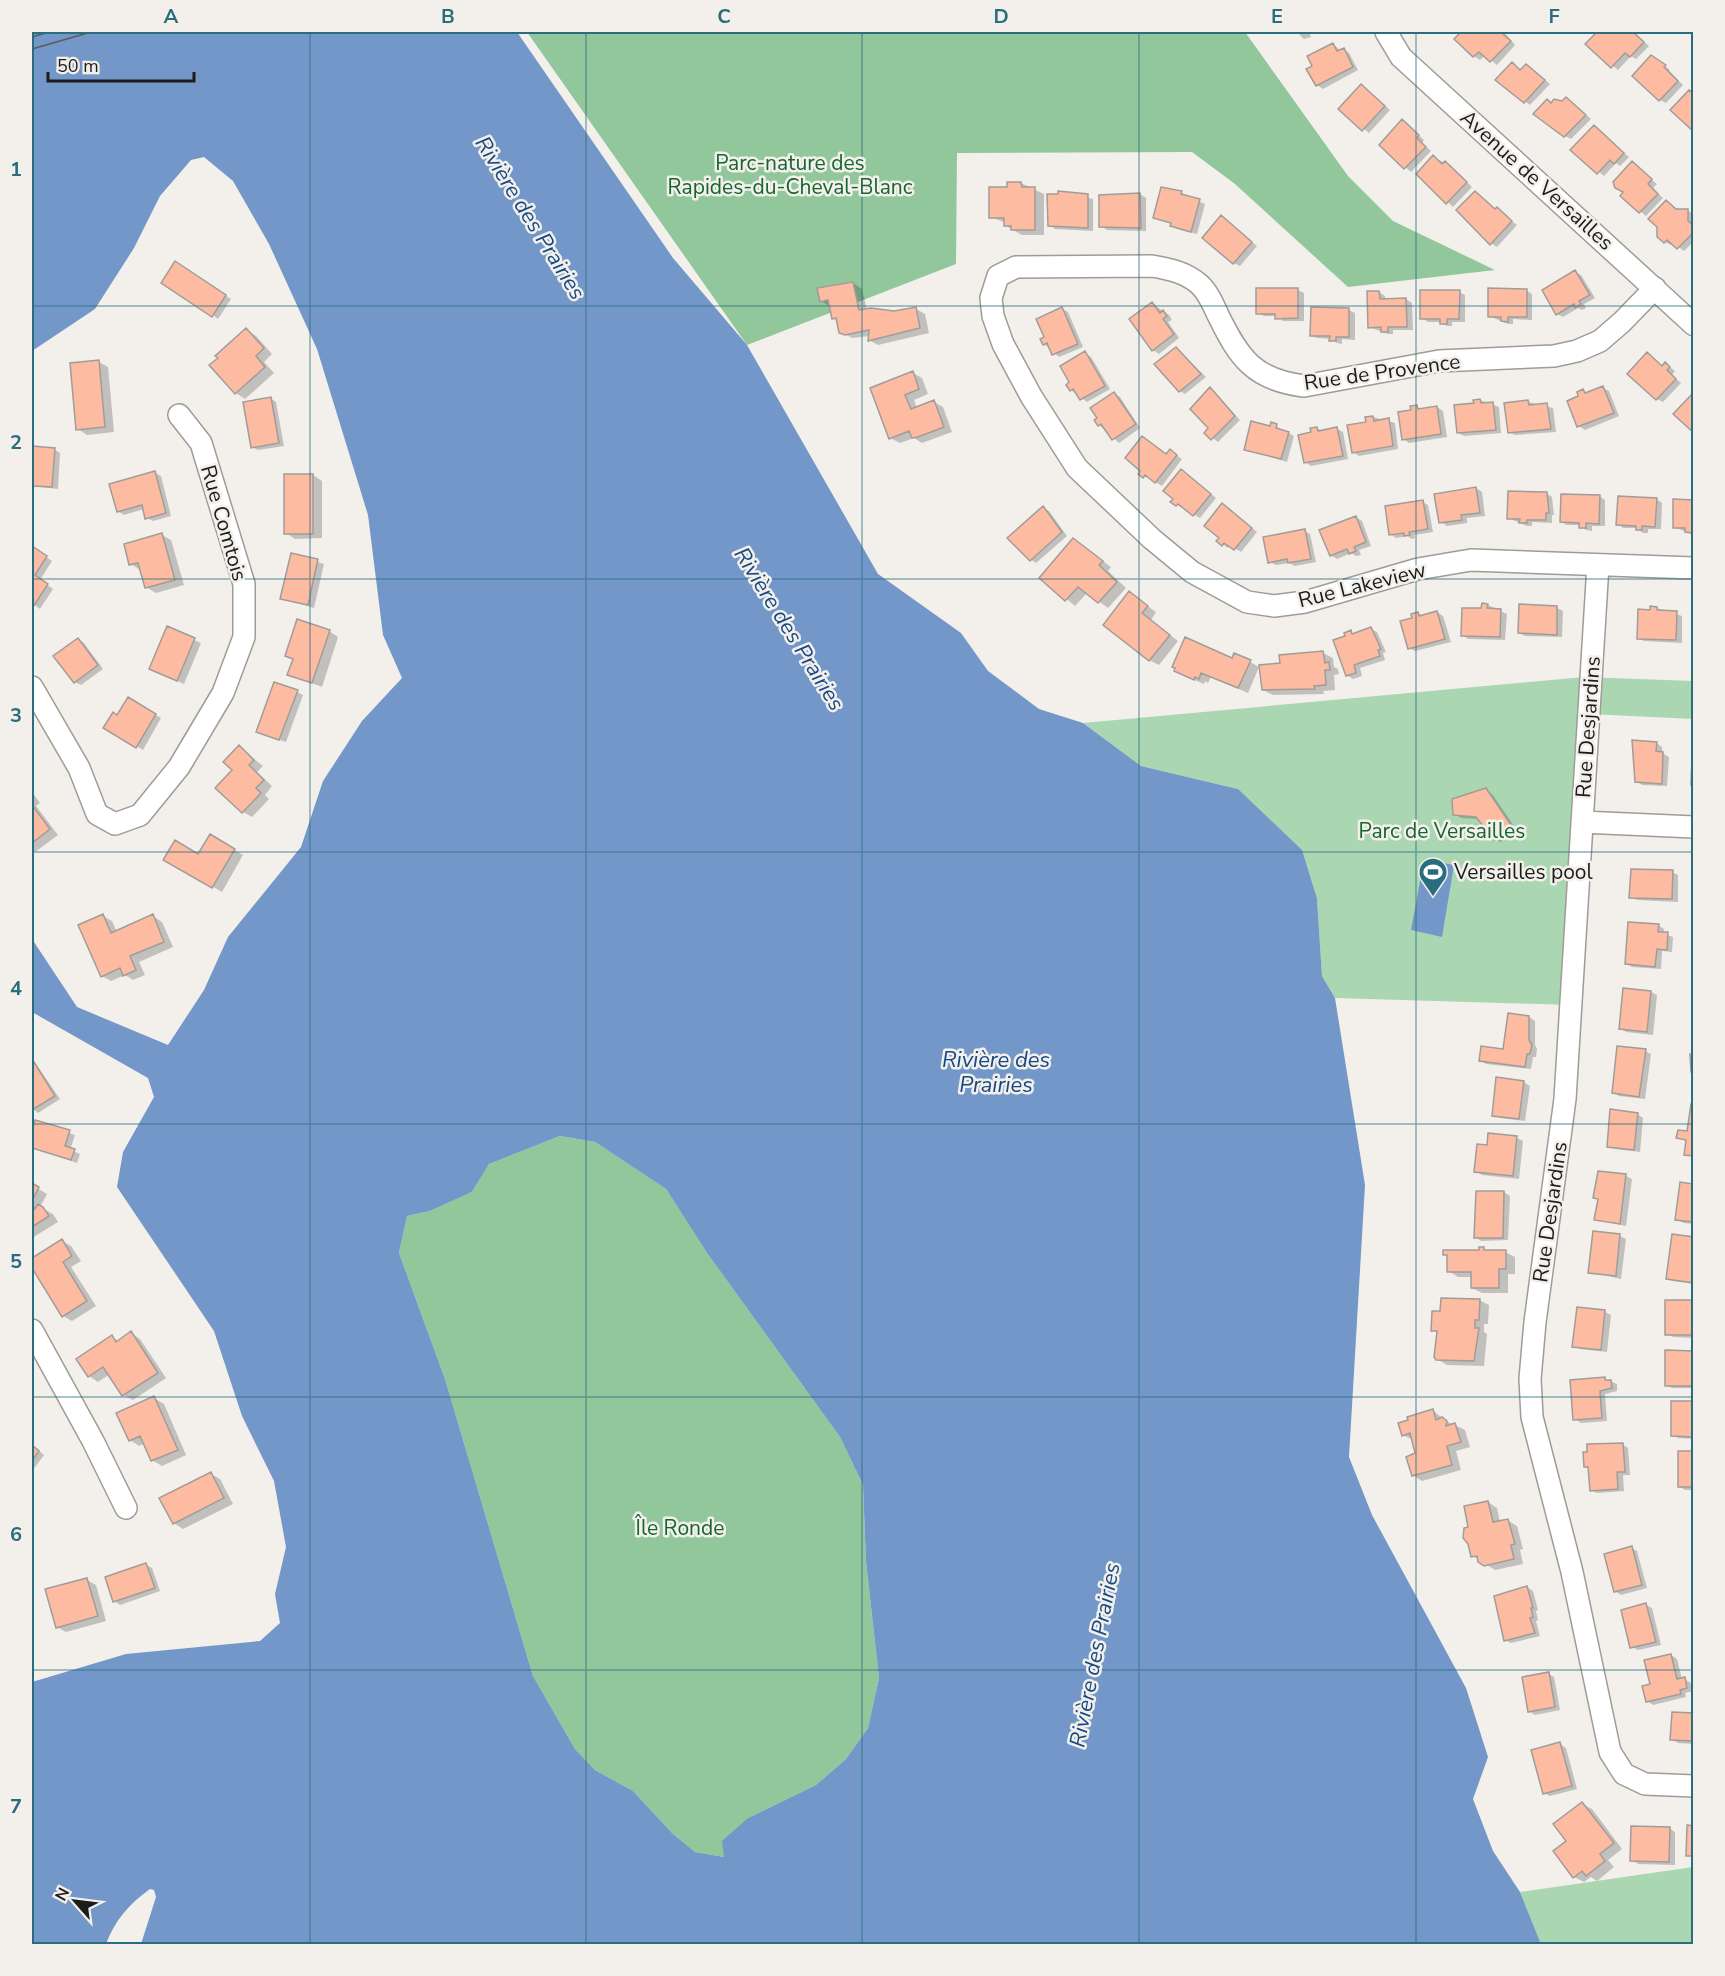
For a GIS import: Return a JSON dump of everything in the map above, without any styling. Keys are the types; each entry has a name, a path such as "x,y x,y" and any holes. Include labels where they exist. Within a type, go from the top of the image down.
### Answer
{"street":[{"name":"Avenue de Versailles","path":"1386,32 1401,57 1694,325"},
{"name":"Rue de Provence","path":"998,276 1016,267 1043,265 1152,266 1173,269 1201,285 1244,360 1268,377 1282,383 1304,386 1439,361 1554,356 1577,351 1600,341 1623,322 1654,288"},
{"name":"Rue Lakeview","path":"998,276 991,298 993,316 1003,344 1031,396 1077,468 1160,546 1192,572 1247,602 1274,606 1305,602 1418,569 1471,560 1694,568"},
{"name":"Rue Comtois","path":"32,687 79,768 97,814 115,824 140,815 147,807 179,767 223,693 244,637 244,584 201,443 178,415"},
{"name":"Rue Desjardins","path":"1598,565 1565,1099 1535,1322 1530,1379 1532,1417 1572,1572 1610,1752 1624,1774 1645,1784 1694,1785"},
{"path":"1582,822 1694,827"},
{"path":"32,1330 37,1355 126,1508"}],"green space":[{"name":"Parc-nature des Rapides-du-Cheval-Blanc","path":"527,32 1245,32 1348,176 1393,221 1495,270 1348,287 1235,184 1192,152 957,153 956,264 747,345"},
{"name":"Parc de Versailles","path":"1584,677 1693,681 1693,719 1589,714 1571,1005 1335,998 1322,976 1317,899 1238,789 1141,766 1083,723"},
{"name":"Île Ronde","path":"560,1136 595,1142 666,1189 707,1253 840,1437 863,1485 866,1562 879,1678 868,1728 846,1759 816,1785 748,1818 724,1857 695,1852 672,1833 633,1791 595,1770 575,1749 533,1676 445,1379 399,1253 407,1216 430,1211 472,1192 489,1164"},
{"path":"1693,1867 1693,1944 1541,1944 1520,1892"}],"water":[{"name":"Rivière des Prairies","path":"32,32 517,32 673,258 747,345 878,574 961,633 988,671 1039,709 1083,723 1141,766 1238,789 1302,850 1317,899 1322,976 1335,998 1365,1185 1349,1457 1372,1515 1466,1688 1488,1757 1473,1799 1493,1851 1520,1892 1541,1944 141,1944 156,1897 154,1890 150,1889 124,1913 106,1944 32,1944 32,1682 126,1654 260,1641 280,1623 275,1594 286,1547 274,1481 242,1416 214,1331 117,1187 123,1152 154,1097 148,1078 32,1012 32,939 77,1007 168,1045 204,990 228,937 301,847 323,781 362,721 402,678 383,635 368,515 317,349 269,244 233,181 204,157 191,160 160,196 134,248 95,309 32,351","holes":["560,1136 595,1142 666,1189 707,1253 840,1437 863,1485 866,1562 879,1678 868,1728 846,1759 816,1785 748,1818 722,1841 724,1857 695,1852 672,1833 633,1791 595,1770 575,1749 533,1676 445,1379 399,1253 407,1216 430,1211 472,1192 489,1164"]},
{"name":"Versailles pool","path":"1424,860 1454,865 1442,937 1411,930"}],"building":[{"path":"1461,32 1504,32 1503,34 1511,41 1490,62 1479,52 1473,57 1454,39"},
{"path":"1597,32 1633,32 1644,42 1630,57 1625,53 1611,68 1585,44"},
{"path":"1333,43 1337,51 1344,48 1353,67 1316,86 1306,69 1312,66 1307,56"},
{"path":"1651,55 1666,65 1664,67 1678,81 1659,101 1632,76"},
{"path":"1512,62 1520,70 1526,64 1545,80 1524,103 1495,80"},
{"path":"1361,84 1385,106 1362,131 1338,109"},
{"path":"1689,90 1694,93 1694,132 1670,110"},
{"path":"1566,97 1586,115 1564,137 1533,114 1547,99 1551,103 1554,99 1562,101"},
{"path":"1402,119 1419,135 1417,138 1426,147 1404,169 1379,145"},
{"path":"1594,125 1624,153 1614,164 1610,160 1597,174 1570,150"},
{"path":"1433,155 1442,164 1445,161 1467,182 1446,204 1416,174"},
{"path":"1632,161 1652,179 1648,184 1658,194 1639,213 1620,196 1623,192 1615,188 1613,182"},
{"path":"1007,182 1021,182 1022,187 1035,187 1035,230 1011,230 1011,226 1004,226 1004,218 989,218 989,187 1007,187"},
{"path":"1161,187 1182,191 1181,194 1200,199 1191,232 1153,218"},
{"path":"1058,191 1088,194 1088,228 1048,226 1047,194 1058,194"},
{"path":"1475,191 1512,221 1490,245 1456,210"},
{"path":"1140,193 1141,228 1099,227 1099,195"},
{"path":"1666,200 1676,209 1688,209 1688,221 1694,226 1694,232 1677,249 1667,240 1664,243 1657,237 1657,227 1648,219"},
{"path":"1221,215 1252,242 1233,264 1202,238"},
{"path":"175,261 226,295 212,317 161,283"},
{"path":"1575,270 1590,295 1579,301 1581,304 1575,308 1574,304 1556,315 1542,290"},
{"path":"853,282 859,310 871,308 894,311 916,307 920,328 868,341 869,330 845,335 839,333 836,318 832,319 828,300 820,302 817,288"},
{"path":"1256,288 1298,288 1298,318 1275,319 1275,314 1256,314"},
{"path":"1488,288 1527,289 1527,317 1508,317 1508,322 1501,321 1501,317 1488,317"},
{"path":"1420,290 1460,290 1459,319 1447,319 1447,324 1440,324 1440,319 1420,319"},
{"path":"1367,291 1379,291 1380,299 1406,298 1407,327 1388,327 1388,332 1381,332 1381,327 1368,328"},
{"path":"1152,302 1160,313 1163,310 1167,316 1163,319 1174,334 1152,351 1129,319"},
{"path":"1062,307 1078,344 1052,355 1047,343 1043,345 1040,339 1044,337 1036,319"},
{"path":"1311,307 1349,308 1349,337 1336,337 1336,341 1329,341 1330,336 1310,336"},
{"path":"246,328 264,348 256,356 265,367 235,394 209,365 218,358 215,356"},
{"path":"1176,347 1201,374 1179,392 1154,364"},
{"path":"1085,351 1105,386 1080,400 1073,389 1070,391 1066,385 1069,382 1060,366"},
{"path":"1647,352 1662,366 1665,362 1670,367 1667,370 1676,379 1656,400 1627,374"},
{"path":"99,360 105,427 76,430 70,363"},
{"path":"913,371 919,389 905,395 911,409 934,400 944,427 918,437 912,438 909,431 889,439 870,388"},
{"path":"1603,386 1614,413 1577,427 1567,401 1578,396 1577,392 1583,389 1585,393"},
{"path":"1210,387 1235,416 1211,440 1204,433 1208,428 1190,409"},
{"path":"1114,392 1136,424 1112,440 1101,424 1098,426 1094,420 1097,418 1090,408"},
{"path":"1694,394 1694,433 1673,414"},
{"path":"271,397 279,443 251,448 243,402"},
{"path":"1480,399 1481,403 1493,402 1496,430 1457,433 1454,405 1474,403 1473,400"},
{"path":"1528,400 1529,405 1547,403 1551,429 1508,433 1504,403"},
{"path":"1417,405 1418,409 1437,406 1441,434 1402,440 1398,412 1411,410 1410,406"},
{"path":"1373,416 1374,421 1389,418 1393,446 1352,453 1347,425 1366,422 1365,417"},
{"path":"1251,421 1270,426 1271,422 1277,424 1276,428 1289,432 1281,459 1244,450"},
{"path":"1317,427 1318,431 1337,427 1343,456 1304,463 1298,435 1311,432 1310,428"},
{"path":"1142,436 1166,454 1170,449 1177,455 1155,483 1145,475 1143,478 1138,474 1140,471 1125,458"},
{"path":"32,446 55,448 52,487 32,486"},
{"path":"1181,469 1211,494 1193,516 1178,504 1176,506 1170,502 1173,499 1163,491"},
{"path":"155,471 166,513 145,519 142,505 117,512 109,484"},
{"path":"284,474 313,474 313,534 284,534"},
{"path":"1476,487 1480,513 1461,515 1462,520 1439,523 1434,494"},
{"path":"1508,491 1547,492 1549,513 1546,513 1546,520 1527,520 1527,523 1519,523 1520,519 1507,519"},
{"path":"1561,494 1600,495 1599,524 1586,523 1586,528 1579,528 1579,523 1560,522"},
{"path":"1618,496 1657,498 1655,527 1642,526 1642,530 1636,530 1636,526 1616,525"},
{"path":"1673,499 1694,500 1692,533 1685,532 1685,528 1673,528"},
{"path":"1423,500 1428,529 1409,532 1410,535 1404,536 1404,533 1389,535 1385,506"},
{"path":"1222,503 1252,528 1234,550 1224,543 1222,546 1216,541 1219,538 1204,526"},
{"path":"1043,506 1062,532 1030,561 1007,538"},
{"path":"1356,516 1366,542 1354,547 1356,551 1349,554 1347,549 1330,556 1319,530"},
{"path":"1305,529 1311,559 1288,563 1287,559 1268,563 1263,537"},
{"path":"162,533 175,580 145,588 138,563 129,565 124,544"},
{"path":"1073,538 1103,561 1099,565 1117,582 1098,603 1078,587 1065,601 1039,578"},
{"path":"32,546 47,556 35,575 48,584 33,607"},
{"path":"291,553 318,559 308,605 280,599"},
{"path":"1129,591 1148,606 1142,613 1170,635 1149,661 1103,625"},
{"path":"1482,603 1488,604 1487,608 1501,609 1500,637 1461,636 1462,608 1481,608"},
{"path":"1519,604 1557,606 1557,635 1518,633"},
{"path":"1650,606 1657,607 1657,610 1677,611 1676,640 1637,639 1638,609 1650,610"},
{"path":"1437,611 1445,639 1408,649 1400,621 1412,618 1411,614 1418,612 1419,616"},
{"path":"297,619 330,630 312,683 287,675 293,659 285,656"},
{"path":"167,626 195,638 177,681 149,669"},
{"path":"1371,627 1381,649 1378,650 1380,656 1354,665 1356,673 1346,676 1333,640 1345,636 1344,633 1351,630 1352,634"},
{"path":"1185,637 1232,658 1234,653 1251,660 1238,688 1201,673 1199,679 1195,677 1194,680 1174,671 1175,668 1172,667"},
{"path":"78,638 98,665 74,683 53,656"},
{"path":"1323,651 1325,663 1329,662 1330,670 1325,670 1326,685 1314,686 1315,689 1262,690 1259,665 1280,663 1279,655"},
{"path":"274,682 298,690 279,740 256,732"},
{"path":"128,697 156,714 136,748 103,728 113,712 117,715"},
{"path":"1632,740 1657,742 1656,751 1663,752 1662,784 1635,782"},
{"path":"239,745 254,760 249,765 264,780 256,788 261,793 242,813 215,788 232,770 223,762"},
{"path":"1692,756 1694,756 1694,785 1691,785"},
{"path":"1486,788 1513,828 1494,840 1476,817 1453,815 1452,799"},
{"path":"32,805 50,829 32,843"},
{"path":"210,834 235,849 212,888 163,860 175,840 198,854"},
{"path":"1631,869 1673,870 1672,899 1629,898"},
{"path":"103,914 111,933 153,914 164,942 130,956 136,970 123,976 120,968 101,977 78,925"},
{"path":"1628,922 1659,924 1658,932 1668,932 1667,950 1657,949 1655,967 1625,964"},
{"path":"1623,988 1651,991 1647,1032 1619,1029"},
{"path":"1508,1013 1529,1016 1529,1040 1532,1045 1530,1054 1527,1054 1525,1067 1479,1061 1481,1046 1503,1049"},
{"path":"1617,1046 1646,1049 1639,1097 1612,1093"},
{"path":"1690,1054 1694,1054 1694,1073 1691,1072"},
{"path":"32,1059 55,1096 32,1110"},
{"path":"1496,1077 1524,1081 1519,1119 1492,1116"},
{"path":"1691,1104 1694,1104 1694,1156 1684,1155 1686,1140 1676,1138 1678,1130 1687,1131"},
{"path":"1610,1109 1638,1113 1634,1150 1607,1147"},
{"path":"35,1120 70,1130 65,1146 75,1149 71,1160 32,1148"},
{"path":"1488,1133 1517,1136 1513,1176 1474,1172 1477,1144 1487,1145"},
{"path":"1598,1171 1626,1174 1620,1224 1594,1220 1598,1199 1593,1198"},
{"path":"1694,1181 1694,1222 1675,1220 1680,1182 1693,1184"},
{"path":"32,1183 39,1187 32,1201"},
{"path":"1476,1191 1504,1191 1503,1238 1474,1238"},
{"path":"32,1203 35,1209 38,1204 43,1207 49,1216 32,1227"},
{"path":"1593,1231 1620,1234 1616,1276 1588,1273"},
{"path":"1672,1234 1694,1237 1694,1283 1666,1279"},
{"path":"62,1239 72,1256 63,1262 87,1301 62,1317 32,1268 32,1258"},
{"path":"1479,1247 1484,1247 1484,1250 1506,1250 1506,1269 1499,1269 1499,1288 1471,1288 1471,1272 1447,1272 1447,1255 1443,1255 1443,1250 1479,1250"},
{"path":"1441,1298 1480,1299 1479,1320 1475,1320 1475,1328 1479,1328 1474,1361 1436,1360 1434,1357 1437,1331 1431,1331 1432,1311 1440,1311"},
{"path":"1665,1300 1694,1300 1694,1335 1665,1335"},
{"path":"1577,1307 1605,1310 1601,1350 1572,1347"},
{"path":"131,1331 158,1373 122,1396 103,1367 88,1377 76,1359 112,1335 116,1342"},
{"path":"1665,1350 1694,1351 1693,1386 1665,1386"},
{"path":"1605,1377 1605,1380 1611,1380 1612,1388 1600,1391 1602,1418 1573,1420 1570,1380"},
{"path":"154,1396 178,1450 151,1461 140,1436 129,1441 116,1413"},
{"path":"1671,1401 1694,1401 1694,1437 1671,1436"},
{"path":"1433,1409 1436,1420 1442,1417 1447,1421 1446,1426 1455,1423 1461,1442 1447,1446 1452,1465 1412,1476 1406,1457 1415,1453 1410,1433 1402,1436 1398,1423 1408,1420 1407,1417"},
{"path":"1623,1443 1625,1472 1617,1472 1618,1489 1590,1491 1588,1467 1584,1467 1583,1452 1587,1452 1587,1444"},
{"path":"32,1445 39,1451 32,1461"},
{"path":"1678,1451 1694,1451 1694,1487 1678,1487"},
{"path":"211,1472 224,1498 173,1524 159,1498"},
{"path":"1488,1501 1493,1522 1508,1519 1515,1544 1511,1545 1514,1559 1484,1566 1478,1562 1477,1556 1471,1557 1468,1544 1463,1538 1464,1528 1468,1527 1464,1506"},
{"path":"1632,1546 1642,1585 1614,1592 1604,1554"},
{"path":"146,1563 155,1588 113,1602 105,1577"},
{"path":"87,1578 98,1616 56,1628 45,1589"},
{"path":"1527,1586 1533,1608 1531,1608 1533,1617 1530,1618 1535,1633 1504,1641 1494,1596"},
{"path":"1646,1603 1656,1642 1630,1648 1621,1610"},
{"path":"1671,1654 1677,1679 1685,1677 1687,1688 1680,1690 1681,1694 1646,1702 1642,1686 1650,1684 1644,1660"},
{"path":"1549,1672 1555,1707 1528,1712 1522,1677"},
{"path":"1672,1712 1694,1713 1694,1741 1670,1740"},
{"path":"1560,1742 1572,1786 1543,1794 1531,1750"},
{"path":"1582,1802 1614,1843 1600,1854 1605,1861 1586,1876 1582,1871 1573,1878 1553,1851 1566,1841 1553,1824"},
{"path":"1687,1825 1694,1826 1694,1856 1686,1856"},
{"path":"1631,1826 1670,1827 1669,1862 1630,1861"}],"tram line":[{"path":"32,37 49,32"},
{"path":"32,49 91,32"}],"place":[{"name":"Versailles pool","path":"1433,898"}]}
